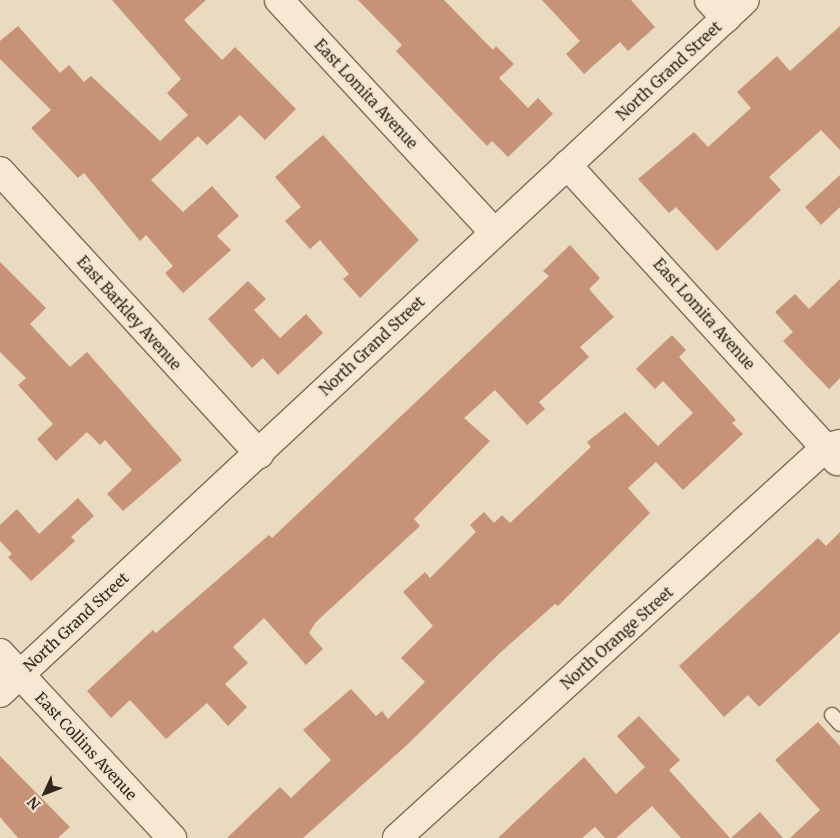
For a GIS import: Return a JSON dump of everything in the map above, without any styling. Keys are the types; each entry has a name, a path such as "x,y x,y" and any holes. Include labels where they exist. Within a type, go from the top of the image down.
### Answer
{"street":[{"name":"East Lomita Avenue","path":"279,0 494,232"},
{"name":"North Grand Street","path":"0,693 259,454 567,165 727,6"},
{"name":"East Lomita Avenue","path":"567,165 835,452"},
{"name":"East Barkley Avenue","path":"0,171 259,454"},
{"name":"North Orange Street","path":"397,838 835,452"},
{"name":"East Collins Avenue","path":"0,653 172,838"}],"building":[{"path":"112,0 206,0 184,20 222,60 235,47 296,109 265,140 240,115 207,145 198,136 151,180 183,212 212,186 239,216 217,236 231,250 183,293 165,273 173,266 146,235 140,241 84,173 78,178 31,128 51,110 0,59 0,41 18,26 60,73 69,65 84,82 91,76 160,141 188,115 167,93 181,79"},
{"path":"358,0 444,0 493,50 496,46 514,64 499,78 528,108 538,98 553,114 508,157 492,141 487,146 396,51 402,45"},
{"path":"542,0 631,0 655,27 628,51 620,42 584,74 566,54 580,41"},
{"path":"840,26 840,150 821,130 769,177 781,190 717,251 676,207 669,213 638,179 694,132 708,147 751,108 737,92 777,56 790,71"},
{"path":"323,135 419,240 360,298 343,279 349,274 320,240 310,249 285,221 301,207 275,177"},
{"path":"840,175 840,207 821,225 805,207"},
{"path":"570,245 600,278 589,289 614,317 580,347 589,357 539,402 545,409 527,425 495,390 464,418 490,441 414,519 420,526 316,622 309,633 323,649 306,665 264,618 233,647 248,663 225,684 247,707 228,726 207,703 166,739 130,700 111,718 87,691 153,630 156,633 269,535 272,538 549,276 543,271"},
{"path":"0,262 46,308 30,324 70,367 87,352 182,460 123,511 107,494 132,470 105,440 100,445 87,432 56,461 37,439 53,424 18,385 26,378 0,352"},
{"path":"840,279 840,378 829,389 783,341 793,332 775,312 795,294 809,309"},
{"path":"248,281 266,299 254,310 280,338 306,314 323,333 278,375 263,358 252,368 208,319"},
{"path":"672,335 686,350 679,357 736,420 732,423 743,434 683,490 656,462 628,488 650,513 558,606 555,604 500,653 408,744 303,838 227,838 280,787 291,798 331,760 303,730 351,689 376,716 382,711 388,719 425,682 401,658 433,626 403,592 425,572 430,578 476,532 470,525 484,512 494,523 502,515 510,523 591,447 587,442 625,412 658,446 693,413 663,381 655,389 636,369"},
{"path":"78,498 94,516 71,537 75,541 31,581 8,557 12,554 0,541 0,525 17,509 39,534"},
{"path":"840,532 840,632 759,707 748,695 724,717 679,666 818,538 826,546"},
{"path":"639,716 680,760 669,770 730,838 681,838 652,806 616,838 605,838 595,827 582,838 498,838 584,757 616,794 645,767 617,736"},
{"path":"818,722 840,746 840,838 790,838 820,810 775,760"},
{"path":"0,756 70,827 58,838 18,838 0,817"},
{"path":"760,812 783,838 731,838"}]}
